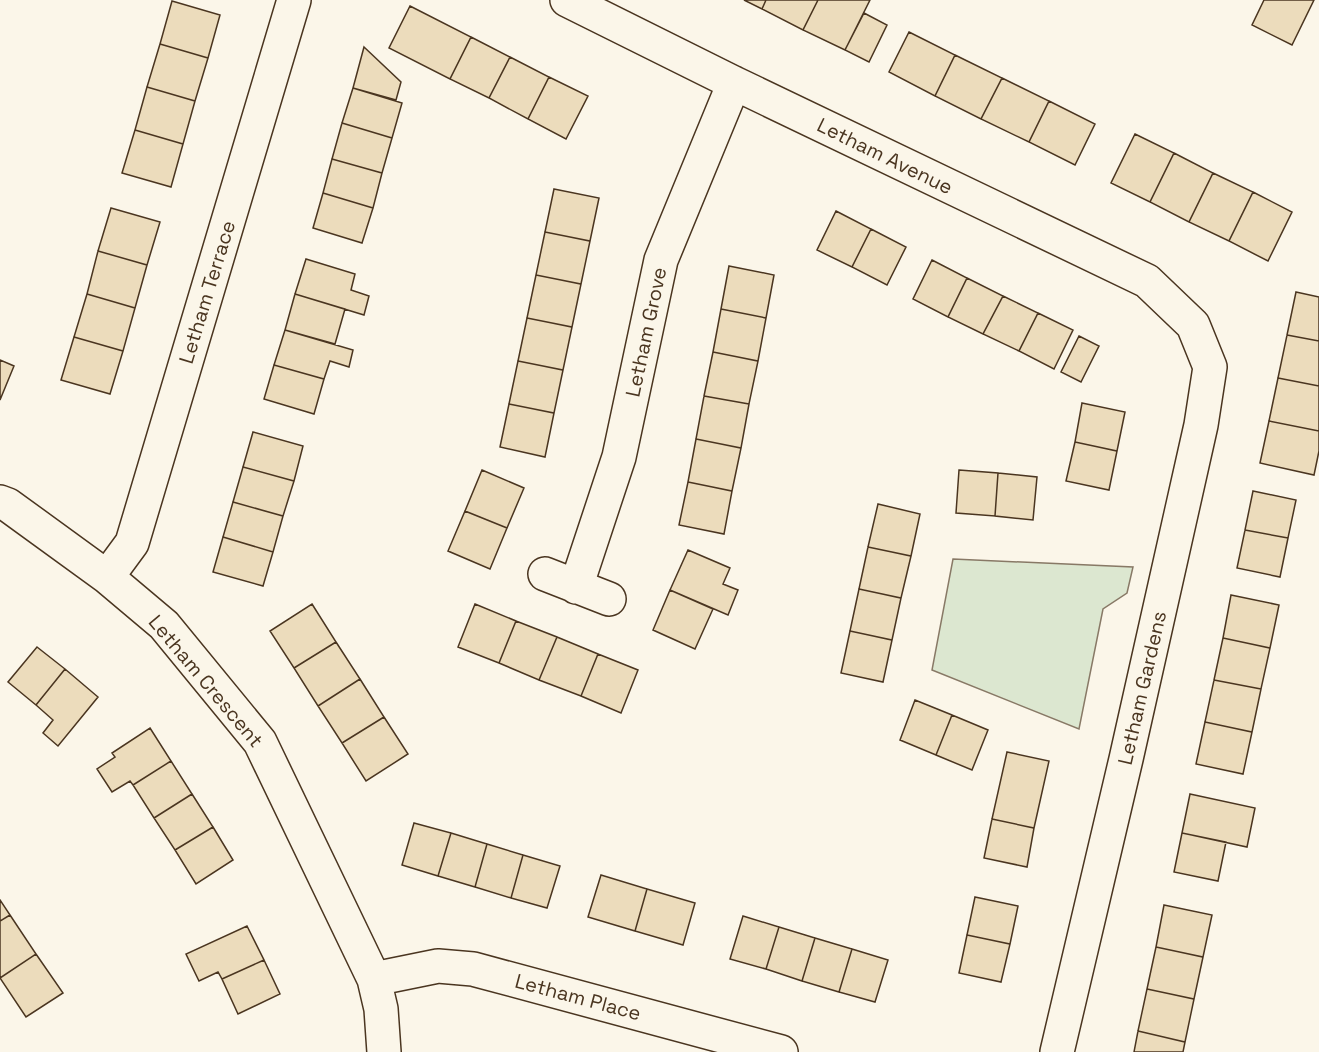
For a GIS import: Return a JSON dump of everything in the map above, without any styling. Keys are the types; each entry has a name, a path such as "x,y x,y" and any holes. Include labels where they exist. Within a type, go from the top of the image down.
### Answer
{"street":[{"name":"Letham Terrace","path":"108,577 132,543 294,0"},
{"name":"Letham Avenue","path":"567,0 734,83 1147,281 1193,325"},
{"name":"Letham Grove","path":"576,587 619,458 661,260 734,83"},
{"name":"Letham Gardens","path":"1057,1052 1124,770 1201,425 1210,367 1193,325"},
{"name":"Letham Crescent","path":"0,502 8,505 108,577 164,625 260,742 374,979 381,1009 384,1052"},
{"path":"545,574 609,599"},
{"name":"Letham Place","path":"374,979 438,966 473,969 781,1052"}],"green space":[{"path":"953,559 1133,567 1127,593 1103,609 1079,729 932,670"}],"building":[{"path":"744,0 766,0 762,9"},
{"path":"766,0 818,0 803,30 762,9"},
{"path":"818,0 870,0 845,50 803,30"},
{"path":"1264,0 1314,0 1292,45 1252,25"},
{"path":"172,1 220,15 208,58 160,44"},
{"path":"410,6 471,37 450,79 389,48"},
{"path":"864,13 887,25 869,62 845,50"},
{"path":"909,32 955,55 935,96 889,72"},
{"path":"471,37 510,57 489,98 450,79"},
{"path":"160,44 208,58 195,101 147,87"},
{"path":"364,47 401,82 396,100 353,88"},
{"path":"955,55 1002,78 981,119 935,96"},
{"path":"510,57 549,77 528,119 489,98"},
{"path":"549,77 588,96 566,139 528,119"},
{"path":"1002,78 1049,101 1029,142 981,119"},
{"path":"147,87 195,101 183,144 135,130"},
{"path":"353,88 402,103 392,138 342,123"},
{"path":"1049,101 1095,124 1075,165 1029,142"},
{"path":"342,123 392,138 382,173 332,159"},
{"path":"135,130 183,144 171,187 122,173"},
{"path":"1135,134 1174,153 1150,202 1111,183"},
{"path":"1174,153 1213,173 1189,222 1150,202"},
{"path":"332,159 382,173 373,208 323,193"},
{"path":"1213,173 1253,192 1229,241 1189,222"},
{"path":"554,189 599,198 590,241 545,232"},
{"path":"1253,192 1292,212 1268,261 1229,241"},
{"path":"323,193 373,208 362,243 313,228"},
{"path":"111,208 160,222 147,265 98,251"},
{"path":"836,211 871,229 852,267 817,250"},
{"path":"871,229 906,247 887,285 852,267"},
{"path":"545,232 590,241 581,284 536,275"},
{"path":"98,251 147,265 135,308 87,294"},
{"path":"306,259 355,274 351,290 369,296 364,315 295,294"},
{"path":"932,260 967,278 948,317 913,299"},
{"path":"729,266 774,275 766,318 721,309"},
{"path":"536,275 581,284 572,327 527,318"},
{"path":"967,278 1003,296 983,334 948,317"},
{"path":"1296,292 1319,297 1319,341 1287,335"},
{"path":"87,294 135,308 123,351 74,337"},
{"path":"295,294 345,309 335,344 285,330"},
{"path":"1003,296 1038,313 1019,351 983,334"},
{"path":"721,309 766,318 758,361 713,352"},
{"path":"1038,313 1073,330 1054,369 1019,351"},
{"path":"527,318 572,327 563,370 518,361"},
{"path":"285,330 353,350 349,367 330,361 324,379 274,365"},
{"path":"1287,335 1319,341 1319,386 1278,378"},
{"path":"1079,336 1099,346 1081,382 1061,372"},
{"path":"74,337 123,351 110,394 61,380"},
{"path":"713,352 758,361 749,404 704,396"},
{"path":"0,360 14,366 0,400"},
{"path":"518,361 563,370 554,413 509,404"},
{"path":"274,365 324,379 314,414 264,399"},
{"path":"1278,378 1319,386 1319,431 1269,421"},
{"path":"704,396 749,404 741,448 696,439"},
{"path":"1082,403 1125,412 1117,451 1075,442"},
{"path":"509,404 554,413 545,457 500,447"},
{"path":"1269,421 1319,431 1319,451 1314,475 1260,463"},
{"path":"253,432 303,446 294,481 243,467"},
{"path":"696,439 741,448 732,491 688,482"},
{"path":"1075,442 1117,451 1109,490 1066,481"},
{"path":"243,467 294,481 283,516 233,502"},
{"path":"482,470 524,488 507,528 465,511"},
{"path":"959,470 998,473 995,516 956,513"},
{"path":"998,473 1037,477 1033,520 995,516"},
{"path":"688,482 732,491 724,534 679,525"},
{"path":"1253,491 1296,500 1288,538 1245,530"},
{"path":"233,502 283,516 273,552 223,537"},
{"path":"878,504 920,514 911,556 868,547"},
{"path":"465,511 507,528 490,569 448,551"},
{"path":"1245,530 1288,538 1280,577 1237,568"},
{"path":"223,537 273,552 263,586 213,572"},
{"path":"868,547 911,556 901,598 859,589"},
{"path":"688,550 730,568 723,584 738,590 728,615 670,590"},
{"path":"859,589 901,598 892,640 850,631"},
{"path":"670,590 713,609 695,649 653,630"},
{"path":"1231,595 1279,605 1270,648 1223,638"},
{"path":"312,604 336,642 294,668 270,631"},
{"path":"475,604 516,621 499,663 458,647"},
{"path":"516,621 557,637 539,680 499,663"},
{"path":"850,631 892,640 883,682 841,673"},
{"path":"557,637 598,654 581,696 539,680"},
{"path":"1223,638 1270,648 1261,689 1214,680"},
{"path":"336,642 360,679 318,706 294,668"},
{"path":"37,647 65,669 36,705 8,682"},
{"path":"598,654 638,670 621,713 581,696"},
{"path":"65,669 98,697 58,746 43,733 53,720 36,705"},
{"path":"360,679 384,717 342,743 318,706"},
{"path":"1214,680 1261,689 1252,732 1205,722"},
{"path":"915,700 952,715 936,755 900,740"},
{"path":"952,715 988,730 972,770 936,755"},
{"path":"384,717 408,754 366,781 342,743"},
{"path":"1205,722 1252,732 1243,774 1196,764"},
{"path":"150,728 171,761 133,785 130,781 112,792 97,769 115,757 112,753"},
{"path":"1007,752 1049,761 1034,828 992,819"},
{"path":"171,761 192,794 154,818 133,785"},
{"path":"192,794 213,827 175,850 154,818"},
{"path":"1190,794 1255,808 1247,847 1182,833"},
{"path":"992,819 1034,828 1027,867 984,858"},
{"path":"414,823 451,833 438,876 402,865"},
{"path":"213,827 233,860 196,884 175,850"},
{"path":"451,833 487,844 475,887 438,876"},
{"path":"1182,833 1226,842 1218,881 1174,872"},
{"path":"487,844 523,855 511,898 475,887"},
{"path":"523,855 560,866 547,908 511,898"},
{"path":"601,875 647,889 635,931 588,917"},
{"path":"647,889 695,903 683,945 635,931"},
{"path":"975,897 1018,906 1010,944 967,935"},
{"path":"0,900 10,915 0,921"},
{"path":"1164,905 1212,915 1203,957 1156,947"},
{"path":"10,915 36,954 0,978 0,921"},
{"path":"743,916 779,927 766,969 730,959"},
{"path":"247,926 264,960 222,979 218,972 199,981 186,954"},
{"path":"779,927 815,938 802,981 766,969"},
{"path":"967,935 1010,944 1001,982 959,973"},
{"path":"815,938 852,949 839,992 802,981"},
{"path":"1156,947 1203,957 1194,999 1147,989"},
{"path":"852,949 888,960 875,1002 839,992"},
{"path":"36,954 63,993 26,1017 0,978"},
{"path":"264,960 280,994 238,1014 222,979"},
{"path":"1147,989 1194,999 1185,1042 1138,1031"},
{"path":"1138,1031 1185,1042 1183,1052 1134,1052"}]}
